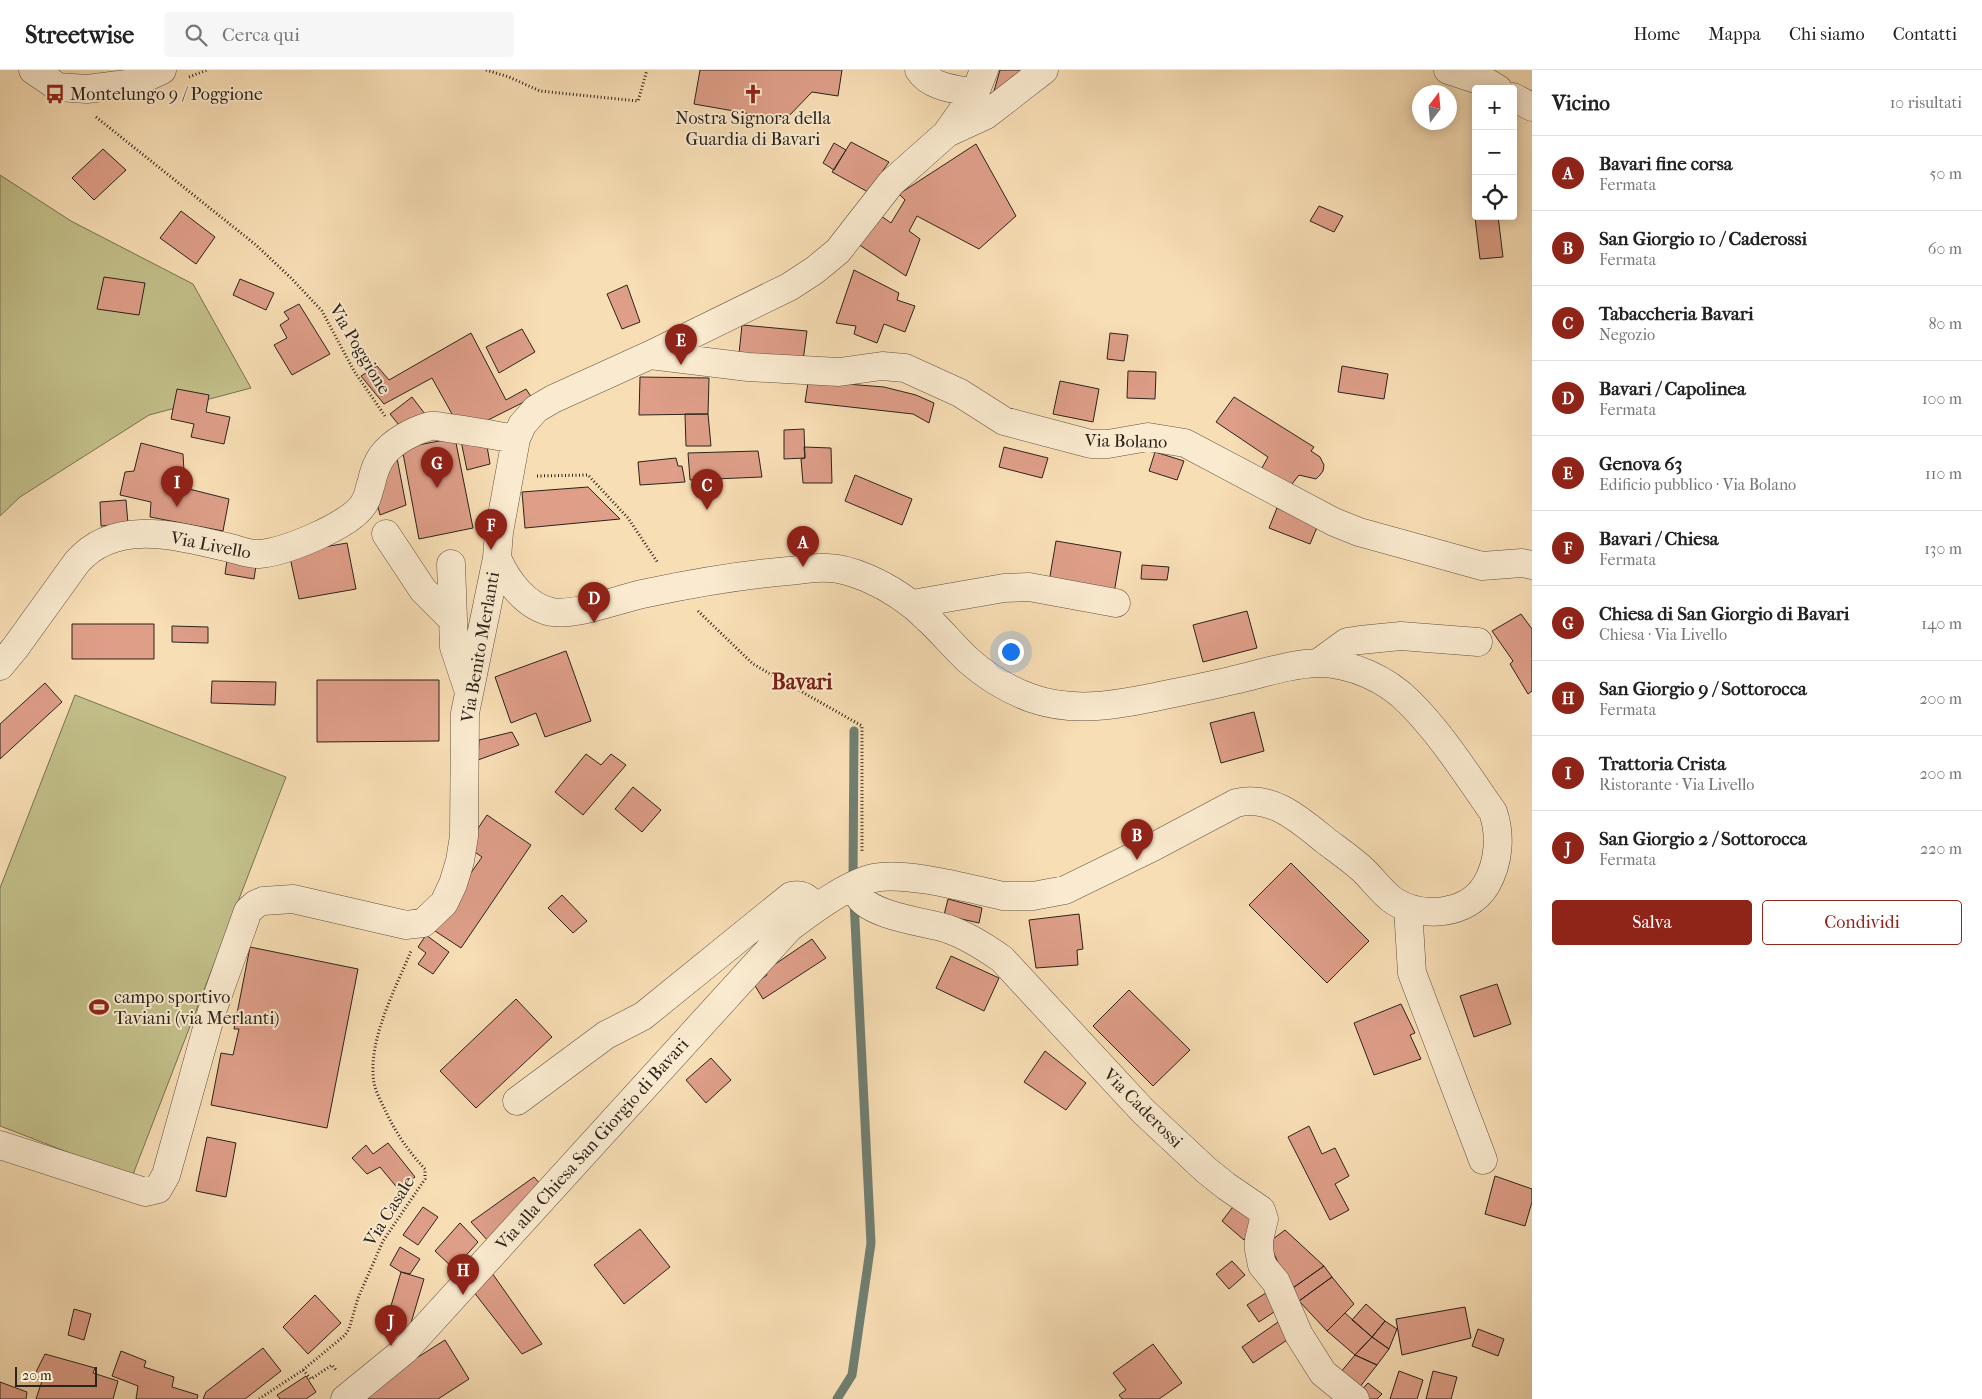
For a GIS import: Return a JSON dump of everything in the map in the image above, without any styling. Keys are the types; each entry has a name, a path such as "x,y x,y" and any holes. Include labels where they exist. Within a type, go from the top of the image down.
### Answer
{"street":[{"path":"33,70 58,87 87,89 134,83 162,70"},
{"path":"919,70 922,75 941,86 980,81"},
{"path":"946,134 986,115 1044,70"},
{"path":"1448,70 1491,85"},
{"path":"497,558 499,532 516,439 522,425 536,409 553,398 650,355 789,287 815,270 838,251 891,183 946,134 980,81"},
{"path":"1517,99 1532,107"},
{"name":"Via Bolano","path":"650,355 748,367 839,372 882,366 905,368 960,393 1004,421 1091,444 1108,444 1148,437 1185,443 1334,522 1359,532 1482,566 1522,563 1532,565"},
{"name":"Via Livello","path":"0,666 77,562 88,550 102,542 115,537 154,534 180,537 258,554 281,550 319,535 348,519 362,507 369,496 370,486 382,456 400,438 431,426 516,439"},
{"path":"386,534 423,590 453,620"},
{"name":"Via alla Chiesa San Giorgio di Bavari","path":"345,1399 367,1387 405,1350 788,928 816,908 861,882 876,878 907,878 1003,896 1018,897 1048,894 1065,890 1153,847 1236,803 1248,800 1261,801 1279,807 1294,816 1362,869 1394,901 1408,908 1437,912 1464,906 1484,888 1493,868 1498,841 1498,826 1494,812 1431,725 1401,695 1376,678 1348,667 1318,663 1277,669 1121,704 1086,707 1062,705 1033,698 1008,687 990,676 968,660 912,604 898,594 853,572 830,567 744,574 646,593 572,612 554,612 540,608 528,600 505,576 497,558"},
{"name":"Via Benito Merlanti","path":"423,923 444,903 453,884 460,861 464,836 465,712 497,558"},
{"path":"451,564 454,647 469,693"},
{"path":"912,604 1004,588 1029,587 1116,603"},
{"path":"1318,663 1347,642 1360,640 1401,636 1478,642"},
{"name":"Via Caderossi","path":"861,882 860,898 865,904 878,910 948,930 974,940 1002,959 1143,1111 1206,1170 1261,1210 1264,1219 1258,1240 1258,1250 1262,1265 1276,1282 1299,1334 1323,1372 1355,1399"},
{"path":"517,1101 606,1035 643,1016 791,896 798,894 806,897 816,908"},
{"path":"0,1145 145,1192 158,1189 166,1175 211,1014 248,911 263,901 283,898 406,925 423,923"},
{"path":"1408,908 1412,974 1483,1160"}],"path":[{"path":"486,70 509,77 540,91 638,101 647,70"},
{"name":"Via Poggione","path":"92,114 256,245 291,278 322,311 354,371 400,438"},
{"path":"509,476 588,475 628,518 658,564"},
{"path":"696,609 753,664 862,726 861,882"},
{"name":"Via Casale","path":"259,1399 303,1370 345,1335 349,1329 358,1298 383,1241 425,1179 425,1168 413,1156 396,1133 374,1086 373,1071 373,1055 381,1028 423,923"}],"shaded area":[{"path":"0,175 71,221 193,284 251,388 149,415 20,497 0,516"},
{"name":"campo sportivo Taviani (via Merlanti)","path":"75,695 286,777 132,1177 0,1126 0,888"}],"building":[{"name":"Nostra Signora della Guardia di Bavari","path":"700,70 842,70 838,96 812,92 785,120 694,104"},
{"path":"1000,70 1028,70 992,98"},
{"path":"851,142 889,162 868,192 832,172"},
{"path":"834,143 846,150 834,170 823,163"},
{"path":"976,144 1016,216 979,249 917,216 909,231 920,239 906,276 855,242 877,213 891,223 905,200 899,194"},
{"path":"103,149 126,170 94,200 72,178"},
{"path":"1319,206 1343,216 1334,232 1310,221"},
{"path":"181,211 215,237 196,264 160,238"},
{"path":"1475,220 1498,220 1503,257 1480,259"},
{"path":"854,270 899,293 897,300 915,306 905,332 884,324 877,343 854,334 856,326 836,323"},
{"path":"104,277 145,283 139,315 97,309"},
{"path":"240,279 274,293 266,310 233,295"},
{"path":"627,285 640,322 622,329 607,294"},
{"path":"299,304 330,354 292,375 274,345 287,338 280,325 289,319 284,312"},
{"path":"742,325 807,331 802,368 738,363"},
{"path":"522,329 535,352 499,373 486,347"},
{"path":"471,333 506,400 526,389 532,398 472,428 457,423 432,378 384,404 361,376 377,366 389,380"},
{"path":"1110,333 1128,335 1124,361 1107,359"},
{"path":"1342,366 1388,374 1384,399 1338,392"},
{"path":"1128,371 1156,372 1155,399 1127,398"},
{"path":"809,376 834,383 884,387 916,395 934,403 929,423 913,414 805,402"},
{"path":"640,377 709,378 708,414 639,415"},
{"path":"1060,381 1099,389 1093,422 1053,414"},
{"path":"177,389 209,395 206,412 230,417 224,444 191,437 194,424 171,419"},
{"path":"412,397 425,414 403,430 390,414"},
{"path":"1234,397 1314,447 1311,451 1320,457 1324,465 1320,475 1316,479 1299,475 1285,493 1258,475 1268,457 1216,422"},
{"path":"685,414 708,414 711,446 686,446"},
{"path":"804,429 805,458 784,459 784,430"},
{"path":"460,436 486,440 490,464 467,470"},
{"path":"455,438 473,528 419,539 402,448"},
{"path":"141,443 183,454 185,488 229,499 223,531 150,517 151,502 120,495 125,472 134,471"},
{"path":"804,447 831,448 832,483 803,483 801,459 805,458"},
{"path":"1004,447 1048,458 1042,478 999,467"},
{"path":"758,451 762,477 690,480 688,453"},
{"path":"1155,452 1184,461 1177,480 1149,471"},
{"path":"397,458 406,505 380,515 373,487"},
{"path":"676,458 678,466 682,466 685,482 640,485 638,462"},
{"path":"855,475 912,499 902,525 845,501"},
{"path":"588,487 620,519 525,528 522,492"},
{"path":"126,500 128,524 101,526 100,502"},
{"path":"1277,508 1318,525 1310,544 1269,528"},
{"path":"1056,541 1121,552 1114,593 1049,582"},
{"path":"347,543 356,589 299,599 289,553"},
{"path":"228,553 257,559 254,579 225,574"},
{"path":"1142,565 1169,567 1167,580 1141,579"},
{"path":"1247,611 1257,648 1203,662 1193,625"},
{"path":"1521,614 1532,629 1532,691 1528,694 1510,664 1513,661 1492,631"},
{"path":"72,624 154,624 154,659 72,659"},
{"path":"172,626 208,627 208,643 172,642"},
{"path":"566,651 591,721 545,737 536,713 511,723 495,677"},
{"path":"317,680 439,680 439,741 317,742"},
{"path":"212,681 276,682 275,705 211,703"},
{"path":"45,683 62,702 0,759 0,724"},
{"path":"1254,712 1264,751 1221,763 1210,723"},
{"path":"512,732 519,745 478,760 479,740"},
{"path":"586,754 601,765 611,754 626,765 583,815 555,792"},
{"path":"633,787 661,810 642,832 615,809"},
{"path":"487,815 531,845 461,948 432,929 482,857 466,846"},
{"path":"1291,863 1369,941 1327,983 1249,905"},
{"path":"562,895 587,921 573,933 548,908"},
{"path":"948,899 982,908 979,923 944,915"},
{"path":"1079,914 1083,949 1077,950 1078,965 1036,968 1029,920"},
{"path":"426,935 449,952 433,974 418,964 426,953 418,947"},
{"path":"812,939 826,958 763,999 754,984 767,975 765,971"},
{"path":"250,947 358,969 327,1128 211,1105 221,1053 233,1055 239,1029 234,1029"},
{"path":"951,956 999,978 984,1011 936,988"},
{"path":"1497,984 1511,1024 1474,1037 1460,996"},
{"path":"1129,990 1190,1050 1153,1086 1093,1026"},
{"path":"516,999 552,1037 476,1108 440,1071"},
{"path":"1401,1004 1415,1033 1410,1035 1421,1059 1374,1075 1354,1023"},
{"path":"1045,1051 1086,1083 1066,1110 1024,1082"},
{"path":"711,1058 731,1080 706,1103 686,1080"},
{"path":"1309,1126 1322,1154 1335,1148 1349,1176 1335,1184 1349,1210 1330,1220 1288,1137"},
{"path":"207,1137 236,1143 226,1197 196,1191"},
{"path":"388,1143 415,1177 399,1190 380,1167 367,1174 352,1158 366,1145 373,1154"},
{"path":"1495,1176 1532,1189 1532,1202 1525,1226 1485,1214"},
{"path":"534,1177 542,1186 489,1242 471,1222"},
{"path":"1236,1203 1257,1222 1244,1240 1222,1221"},
{"path":"423,1207 438,1217 418,1245 403,1235"},
{"path":"460,1223 478,1242 454,1269 435,1251"},
{"path":"640,1229 670,1267 624,1304 594,1265"},
{"path":"1285,1230 1324,1266 1290,1290 1269,1242"},
{"path":"400,1247 420,1259 410,1274 401,1272 390,1265"},
{"path":"1232,1261 1245,1275 1229,1289 1216,1274"},
{"path":"1324,1266 1332,1277 1299,1301 1290,1290"},
{"path":"401,1272 424,1279 408,1333 385,1326"},
{"path":"492,1273 542,1344 522,1354 473,1291"},
{"path":"1332,1277 1354,1304 1327,1331 1299,1301"},
{"path":"1269,1291 1280,1308 1259,1322 1247,1305"},
{"path":"315,1295 341,1323 308,1354 283,1327"},
{"path":"1366,1304 1385,1321 1372,1337 1352,1320"},
{"path":"1465,1307 1471,1338 1402,1355 1396,1319"},
{"path":"74,1309 91,1314 84,1340 68,1335"},
{"path":"1345,1313 1372,1337 1355,1355 1327,1331"},
{"path":"1281,1320 1293,1336 1253,1363 1242,1347"},
{"path":"1385,1321 1397,1329 1389,1349 1372,1337"},
{"path":"1478,1329 1504,1339 1498,1356 1472,1346"},
{"path":"1372,1337 1389,1349 1377,1365 1355,1355"},
{"path":"445,1340 469,1379 438,1399 368,1399 370,1390 380,1381"},
{"path":"1153,1344 1182,1383 1159,1399 1122,1399 1119,1395 1126,1390 1113,1373"},
{"path":"263,1348 281,1371 245,1399 203,1399 206,1392"},
{"path":"121,1351 146,1361 144,1367 174,1377 172,1387 198,1395 197,1399 136,1399 138,1386 112,1376"},
{"path":"45,1354 95,1368 93,1373 118,1381 113,1399 36,1399 42,1381 33,1378"},
{"path":"1355,1355 1377,1365 1359,1388 1340,1373"},
{"path":"1399,1371 1423,1380 1417,1399 1390,1399"},
{"path":"1433,1371 1457,1377 1451,1399 1426,1399"},
{"path":"306,1376 316,1392 306,1399 280,1399 277,1395"},
{"path":"0,1382 27,1392 26,1399 0,1399"},
{"path":"1368,1383 1382,1394 1377,1399 1362,1399 1357,1395"}],"waterway":[{"path":"853,881 854,731"},
{"path":"837,1399 852,1375 871,1243 854,901"}],"place":[{"name":"Montelungo 9 / Poggione","path":"55,94"},
{"name":"Nostra Signora della Guardia di Bavari","path":"753,94"},
{"name":"Genova 63","path":"681,365"},
{"name":"Chiesa di San Giorgio di Bavari","path":"437,488"},
{"name":"Trattoria Crista","path":"177,507"},
{"name":"Tabaccheria Bavari","path":"707,510"},
{"name":"Bavari / Chiesa","path":"491,550"},
{"name":"Bavari fine corsa","path":"803,567"},
{"name":"Bavari / Capolinea","path":"594,623"},
{"name":"San Giorgio 10 / Caderossi","path":"1137,860"},
{"name":"campo sportivo Taviani (via Merlanti)","path":"99,1007"},
{"name":"San Giorgio 9 / Sottorocca","path":"463,1295"},
{"name":"San Giorgio 2 / Sottorocca","path":"391,1346"}],"district":[{"name":"Bavari","path":"802,681"}]}
